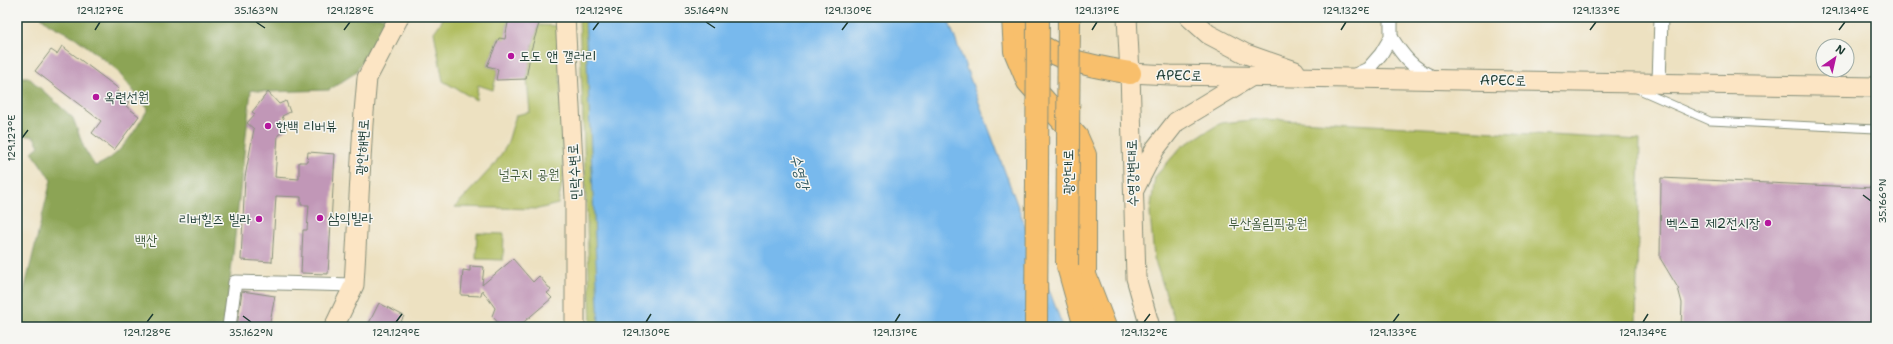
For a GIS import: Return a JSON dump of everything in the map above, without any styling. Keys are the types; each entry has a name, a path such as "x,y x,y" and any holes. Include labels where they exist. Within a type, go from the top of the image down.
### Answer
{"highway":[{"path":"1013,17 1029,37 1052,52 1085,64 1130,73"},
{"path":"1013,17 1014,51 1028,82 1077,136 1084,155 1085,275 1104,327"},
{"path":"1036,327 1038,17"},
{"name":"광안대로","path":"1068,327 1069,17"},
{"path":"1068,265 1085,327"}],"main road":[{"name":"광안해변로","path":"334,327 354,285 367,78 399,17"},
{"name":"민락수변로","path":"565,17 575,198 575,327"},
{"name":"수영강변대로","path":"1127,17 1136,278 1150,327"},
{"path":"1189,17 1208,34 1246,54 1314,77"},
{"name":"APEC로","path":"1130,73 1170,75 1876,87"},
{"path":"1133,194 1155,149 1176,122 1253,76"}],"street":[{"path":"1348,78 1368,69 1382,54 1391,37 1391,17"},
{"path":"1659,83 1661,17"},
{"path":"1391,37 1402,55 1420,72 1437,79"},
{"path":"229,327 235,282 354,285"}],"lane":[{"path":"1622,82 1710,121 1876,128"}],"green space":[{"name":"백산","path":"41,17 129,17 134,22 142,17 391,17 355,73 329,90 268,92 251,90 225,327 17,327 17,320 51,180 32,152 39,146 34,137 17,134 17,77 28,77 73,118 84,148 95,166 112,157 119,150 132,134 148,109 115,68 76,38 49,24"},
{"path":"442,17 509,17 506,33 511,41 499,38 487,66 498,69 493,90 478,85 476,100 443,81 434,32 442,21"},
{"path":"579,17 605,17 620,327 591,327"},
{"name":"널구지 공원","path":"539,25 558,26 564,174 558,204 538,209 455,207 494,165 507,145 516,115 530,112 527,79 533,43"},
{"name":"부산올림픽공원","path":"1263,119 1640,140 1636,327 1177,327 1154,258 1150,213 1155,177 1181,147 1221,123"},
{"path":"477,233 504,234 503,260 476,259"}],"water":[{"name":"수영강","path":"585,17 947,17 1063,327 599,327"}],"building":[{"name":"도도 앤 갤러리","path":"509,17 541,17 531,50 526,79 496,80 498,69 487,66 499,38 505,39"},
{"path":"62,46 119,89 116,93 129,102 126,106 139,116 114,150 92,133 101,121 35,71 51,50 57,54"},
{"path":"268,92 279,104 286,101 290,112 282,116 287,129 278,135 275,177 299,179 299,162 307,162 308,152 335,154 328,274 301,273 303,230 307,230 309,205 301,205 301,197 276,196 272,262 241,260 245,177 254,129 247,123 255,114 252,112"},
{"name":"벡스코 제2전시장","path":"1661,178 1876,188 1876,327 1681,327 1682,303 1678,288 1660,258"},
{"path":"513,259 533,282 539,276 551,290 547,293 552,298 518,327 502,327 492,316 495,308 482,290 481,296 461,295 463,270 470,271 470,266 484,267 482,285"},
{"path":"242,291 275,296 269,327 237,327"},
{"path":"379,303 404,316 398,327 367,327"}],"place":[{"name":"도도 앤 갤러리","path":"511,56"},
{"name":"옥련선원","path":"96,97"},
{"name":"한백 리버뷰","path":"268,126"},
{"name":"삼익빌라","path":"320,218"},
{"name":"리버힐즈 빌라","path":"259,219"},
{"name":"벡스코 제2전시장","path":"1768,223"}]}
